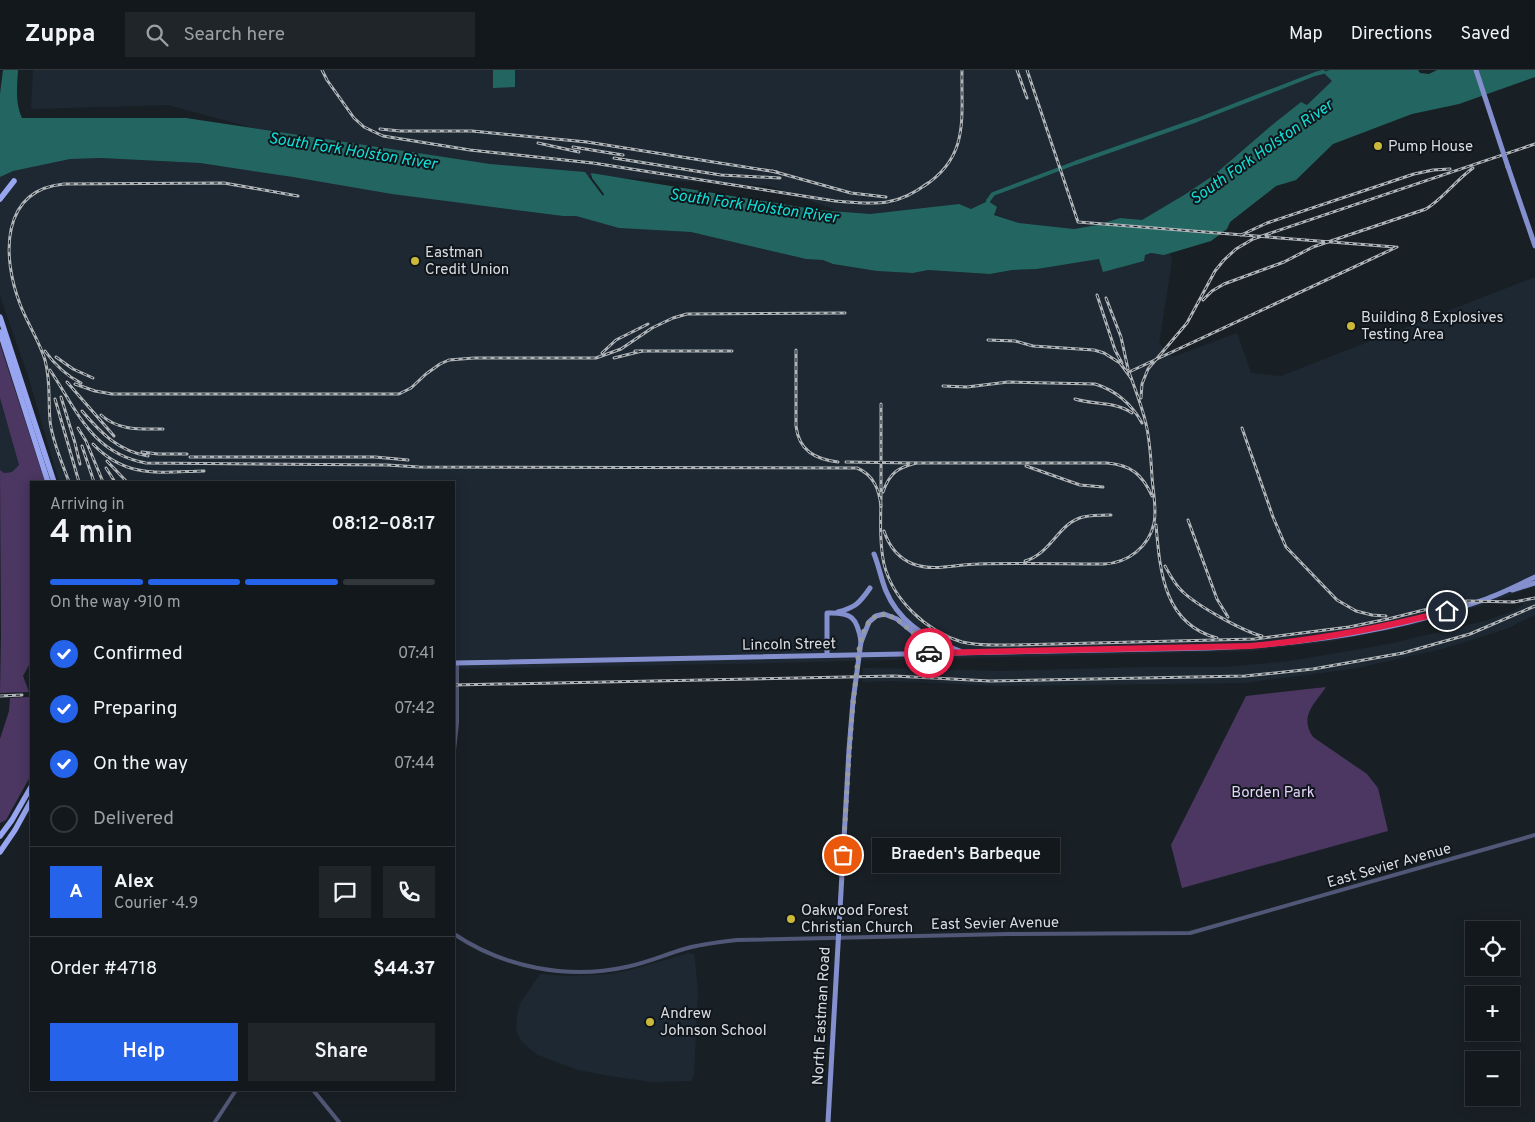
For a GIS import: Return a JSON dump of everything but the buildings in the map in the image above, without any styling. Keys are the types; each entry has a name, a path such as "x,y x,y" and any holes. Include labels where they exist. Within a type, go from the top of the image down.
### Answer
{"highway":[{"path":"0,199 14,181"},
{"path":"0,318 54,481"},
{"path":"0,332 48,481"},
{"path":"0,836 30,789"},
{"path":"0,852 30,803"}],"main road":[{"path":"1476,70 1535,246"},
{"path":"874,554 892,603 908,622 933,641 965,653"},
{"name":"Lincoln Street","path":"455,663 1208,648 1285,643 1390,626 1447,611 1506,591 1535,577"},
{"path":"1506,591 1535,583"},
{"path":"830,613 853,607 861,601 870,588"},
{"path":"830,613 847,615 854,620 861,642"},
{"path":"826,655 830,613"},
{"path":"861,642 869,622 876,616 884,614 897,619 919,637 930,654"},
{"path":"918,654 919,637"},
{"name":"North Eastman Road","path":"828,1122 848,750 861,642"}],"street":[{"path":"455,663 457,723 455,741"},
{"name":"East Sevier Avenue","path":"455,935 478,948 506,960 537,968 569,972 624,968 685,949 719,942 1008,934 1190,933 1535,835"},
{"path":"215,1122 235,1091"},
{"path":"315,1091 339,1122"}],"shaded area":[{"path":"33,70 1330,70 1324,72 1332,81 1307,105 1301,102 1214,175 1162,209 1142,220 1120,218 1074,229 1019,223 994,214 988,201 971,209 959,204 870,214 847,214 769,186 529,173 298,140 168,105 31,109"},
{"path":"101,158 200,163 563,216 576,216 620,228 691,232 806,259 823,260 833,264 877,271 913,273 927,270 990,274 1100,259 1103,272 1151,253 1164,255 1170,253 1172,261 1159,343 1173,357 1237,333 1251,373 1281,376 1535,277 1535,586 1486,604 1413,625 1335,641 1252,651 455,669 455,481 59,481 29,379 0,296 0,176 48,162"},
{"path":"0,398 19,465 12,472 4,473 0,470"},
{"path":"1535,596 1535,615 1506,629 1442,649 1362,667 1243,683 1002,686 892,681 862,682 863,668 999,671 1225,667 1290,661 1389,644 1488,620 1516,610 1523,605 1520,599"},
{"path":"689,953 694,954 698,991 694,1075 691,1081 652,1082 578,1070 538,1055 523,1043 518,1035 516,1027 518,1010 521,1002 540,974 568,976 610,974 631,970"}],"green space":[{"path":"0,344 45,481 30,481 30,664 23,676 29,692 0,693 0,470 4,473 12,472 19,465 0,398"},
{"name":"Borden Park","path":"1326,687 1310,711 1307,723 1309,730 1313,737 1367,774 1378,788 1388,831 1182,888 1171,845 1246,696"},
{"path":"30,697 30,777 6,820 0,823 0,739 9,711 10,698"}],"water":[{"name":"South Fork Holston River","path":"3,70 18,70 17,100 22,118 186,118 490,164 585,172 603,196 604,194 592,178 591,173 818,210 870,214 959,204 971,209 988,201 997,207 994,215 1019,223 1074,229 1120,218 1142,220 1184,195 1214,175 1301,102 1307,105 1332,81 1323,72 1330,70 1418,70 1420,73 1429,74 1437,70 1535,70 1535,77 1459,104 1412,114 1333,144 1296,180 1276,186 1230,222 1227,229 1211,241 1164,255 1151,253 1145,255 1144,261 1103,272 1099,259 990,274 928,270 913,273 877,271 833,264 823,260 806,259 691,232 619,228 576,216 563,216 392,194 200,163 101,158 70,159 13,171 0,177 0,94"},
{"path":"493,70 515,70 515,87 493,88"}],"waterway":[{"path":"988,201 993,194 1323,72"}],"railway":[{"path":"322,70 354,118 364,127 383,136 470,150 593,163 835,201 884,203 905,197 928,183"},
{"path":"924,186 939,174 949,162 956,149 962,120 962,70"},
{"path":"1017,70 1027,98"},
{"path":"1027,70 1078,222 1395,247"},
{"path":"380,129 400,131 472,131 587,142 777,172"},
{"path":"538,143 579,152"},
{"path":"1141,398 1142,384 1148,369 1187,323 1215,271 1236,249 1253,239 1535,144"},
{"path":"573,147 623,155"},
{"path":"614,158 721,175 780,178"},
{"path":"1203,300 1212,291 1224,284 1284,262 1313,247 1426,209 1439,200 1473,168"},
{"path":"1241,235 1267,223 1414,174 1450,169"},
{"path":"772,171 851,193 886,197"},
{"path":"69,481 51,427 49,383 45,360 40,345 20,304 10,266 9,247 11,229 17,212 28,199 43,189 64,184 224,183 298,196"},
{"path":"884,531 891,546 899,555 913,564 929,567 970,564 1104,564 1121,561 1129,557 1147,539 1154,523 1155,512 1147,430 1129,372 1397,247"},
{"path":"1097,295 1115,350 1122,363"},
{"path":"1106,298 1121,337 1128,369"},
{"path":"75,384 95,391 112,394 399,394 411,388 426,374 449,360 474,358 596,358 621,349 652,328 687,314 845,313"},
{"path":"602,353 616,340 648,324"},
{"path":"988,340 1015,341 1033,346 1094,350 1104,353 1120,363 1131,378"},
{"path":"796,350 796,426 798,435 809,452 822,459 838,462"},
{"path":"45,351 61,369 81,383"},
{"path":"635,351 732,351"},
{"path":"614,358 642,351"},
{"path":"56,357 73,369 93,378"},
{"path":"50,370 78,414 99,440 127,458 146,463 387,465 419,467 857,468 872,479 879,494 881,506"},
{"path":"67,382 114,436"},
{"path":"943,386 967,387 1008,382 1095,384 1116,394 1128,404 1142,423"},
{"path":"61,397 80,464"},
{"path":"55,399 79,481"},
{"path":"1075,399 1112,405 1132,413"},
{"path":"881,404 881,537 882,555 888,577 903,602 924,622 949,637 962,642 980,645 1011,645 1255,639 1349,627 1452,603 1467,601 1514,602 1535,598"},
{"path":"82,411 111,440 137,454 148,456"},
{"path":"101,415 115,424 130,428 163,429"},
{"path":"78,428 86,441 103,481"},
{"path":"1242,428 1273,517 1286,547 1337,600 1356,611 1386,616"},
{"path":"93,444 105,455 131,468 158,472 204,471"},
{"path":"82,446 94,481"},
{"path":"142,452 187,454"},
{"path":"190,457 375,457 408,460"},
{"path":"107,461 126,481"},
{"path":"846,462 916,463"},
{"path":"883,492 895,472 916,463 1107,463 1123,466 1135,472 1140,476 1152,496"},
{"path":"1026,466 1080,485 1103,487"},
{"path":"106,468 114,481"},
{"path":"1025,561 1042,552 1074,520 1086,516 1111,515"},
{"path":"1188,520 1217,599 1228,617"},
{"path":"1156,525 1163,578 1175,608 1186,621 1199,631 1217,638"},
{"path":"1165,566 1173,580 1190,598 1232,624 1262,636"},
{"path":"455,685 894,676 990,681 1245,676 1313,669 1403,653 1470,634 1535,606"},
{"path":"0,696 22,695"}],"way so far":[{"path":"843,855 848,750 853,701 861,642 867,626 876,616 884,614 893,616 922,640 929,653"}],"place":[{"name":"Pump House","path":"1378,146"},
{"name":"Eastman Credit Union","path":"415,261"},
{"name":"Building 8 Explosives Testing Area","path":"1351,326"},
{"name":"Braeden's Barbeque","path":"843,855"},
{"name":"Oakwood Forest Christian Church","path":"791,919"},
{"name":"Andrew Johnson School","path":"650,1022"}],"route":[{"path":"929,653 1250,646 1360,632 1447,611"}]}
